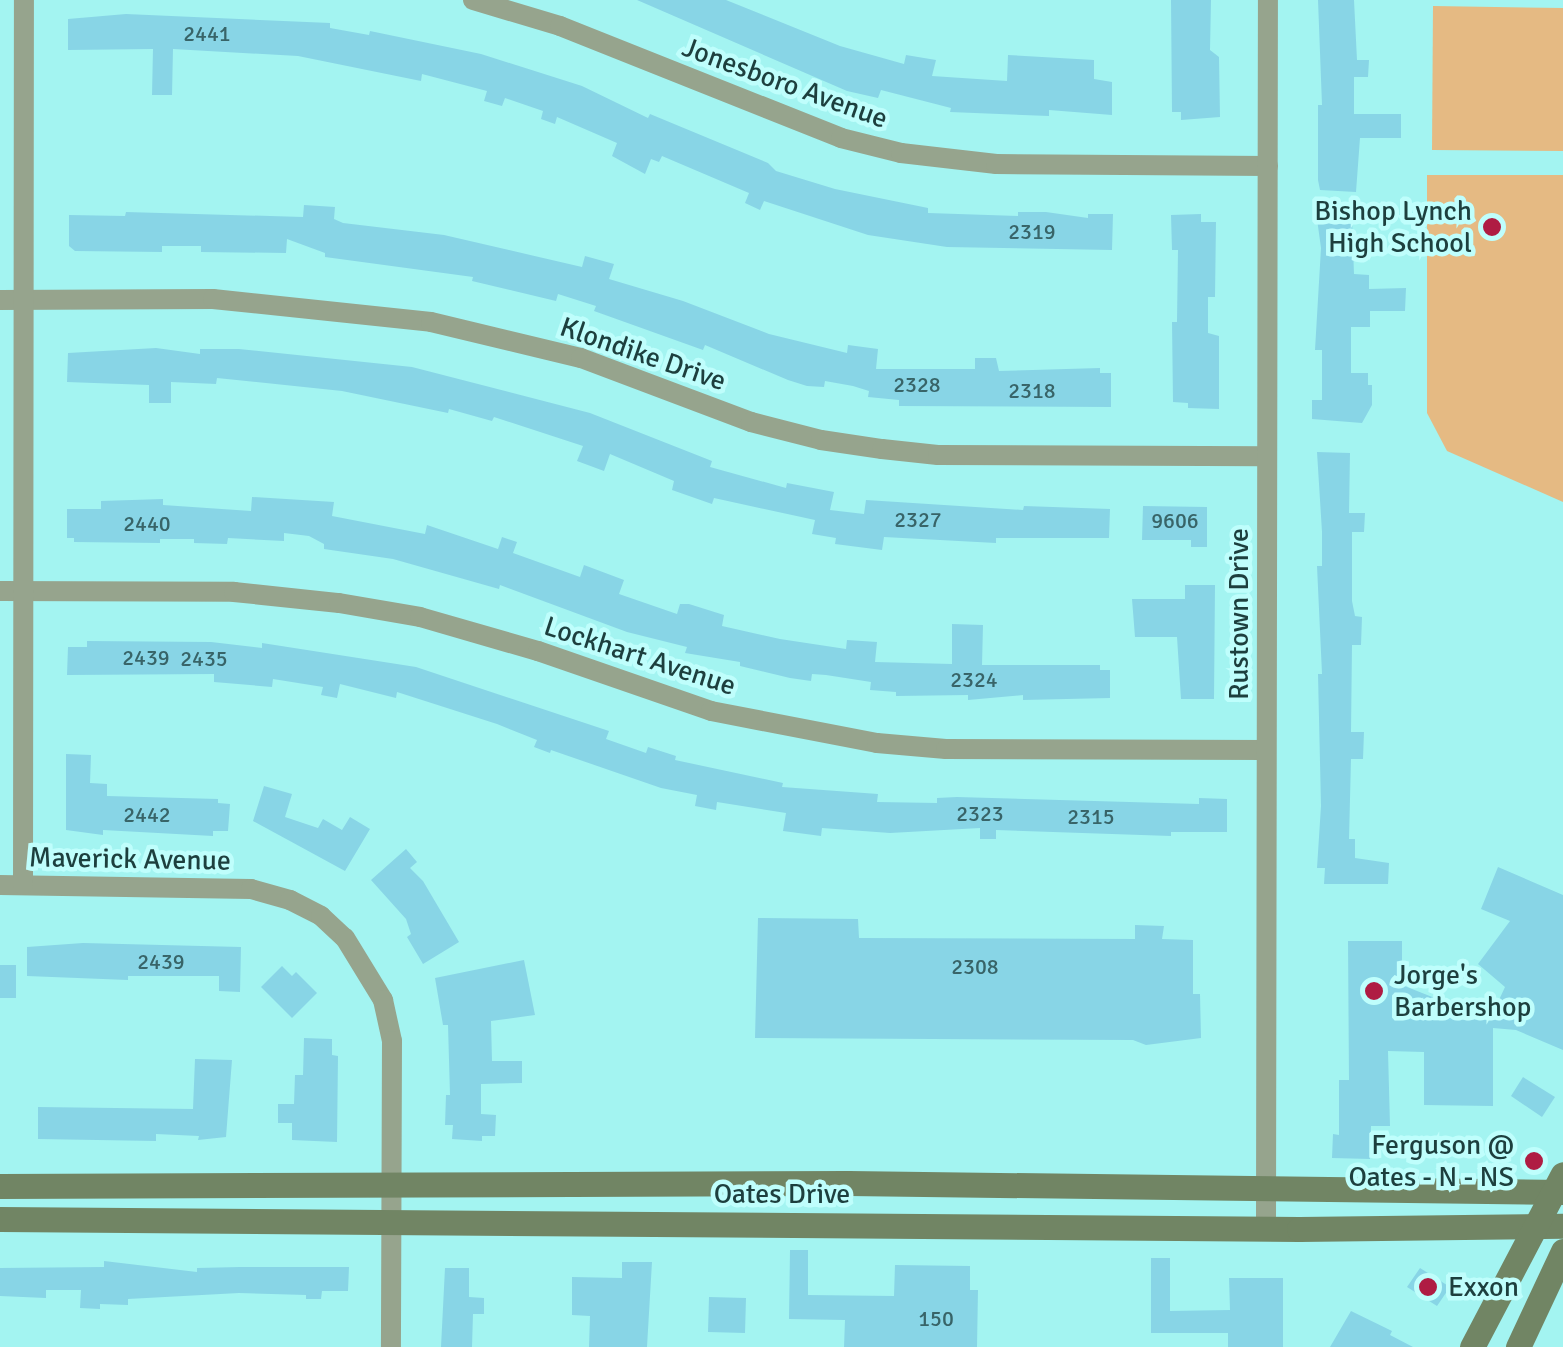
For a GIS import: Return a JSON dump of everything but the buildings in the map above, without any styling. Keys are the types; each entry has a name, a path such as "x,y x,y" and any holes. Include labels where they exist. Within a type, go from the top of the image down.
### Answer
{"main road":[{"path":"745,1183 745,1224"},
{"path":"992,1185 992,1226"},
{"name":"Oates Drive","path":"0,1186 1560,1186"},
{"path":"1472,1347 1533,1226 1560,1186"},
{"name":"Oates Drive","path":"0,1219 1266,1228 1563,1226"},
{"path":"1518,1347 1563,1251"}],"street":[{"path":"23,885 24,0"},
{"name":"Jonesboro Avenue","path":"474,0 560,26 841,138 901,153 996,164 1268,166"},
{"name":"Rustown Drive","path":"1266,1228 1268,0"},
{"name":"Klondike Drive","path":"0,300 212,299 340,309 431,322 580,358 752,422 821,440 882,449 938,454 1266,456"},
{"name":"Lockhart Avenue","path":"0,590 234,592 356,606 420,618 538,651 711,711 790,730 877,743 946,749 1266,750"},
{"name":"Maverick Avenue","path":"0,885 250,890 290,900 320,916 345,938 383,1000 392,1041 391,1347"}],"shaded area":[{"path":"1433,6 1563,8 1563,151 1432,150"},
{"path":"1427,175 1563,175 1563,502 1447,451 1427,413"}],"place":[{"name":"Bishop Lynch High School","path":"1492,227"},
{"name":"Jorge's Barbershop","path":"1374,991"},
{"name":"Ferguson @ Oates - N - NS","path":"1534,1161"},
{"name":"Exxon","path":"1428,1287"}]}
